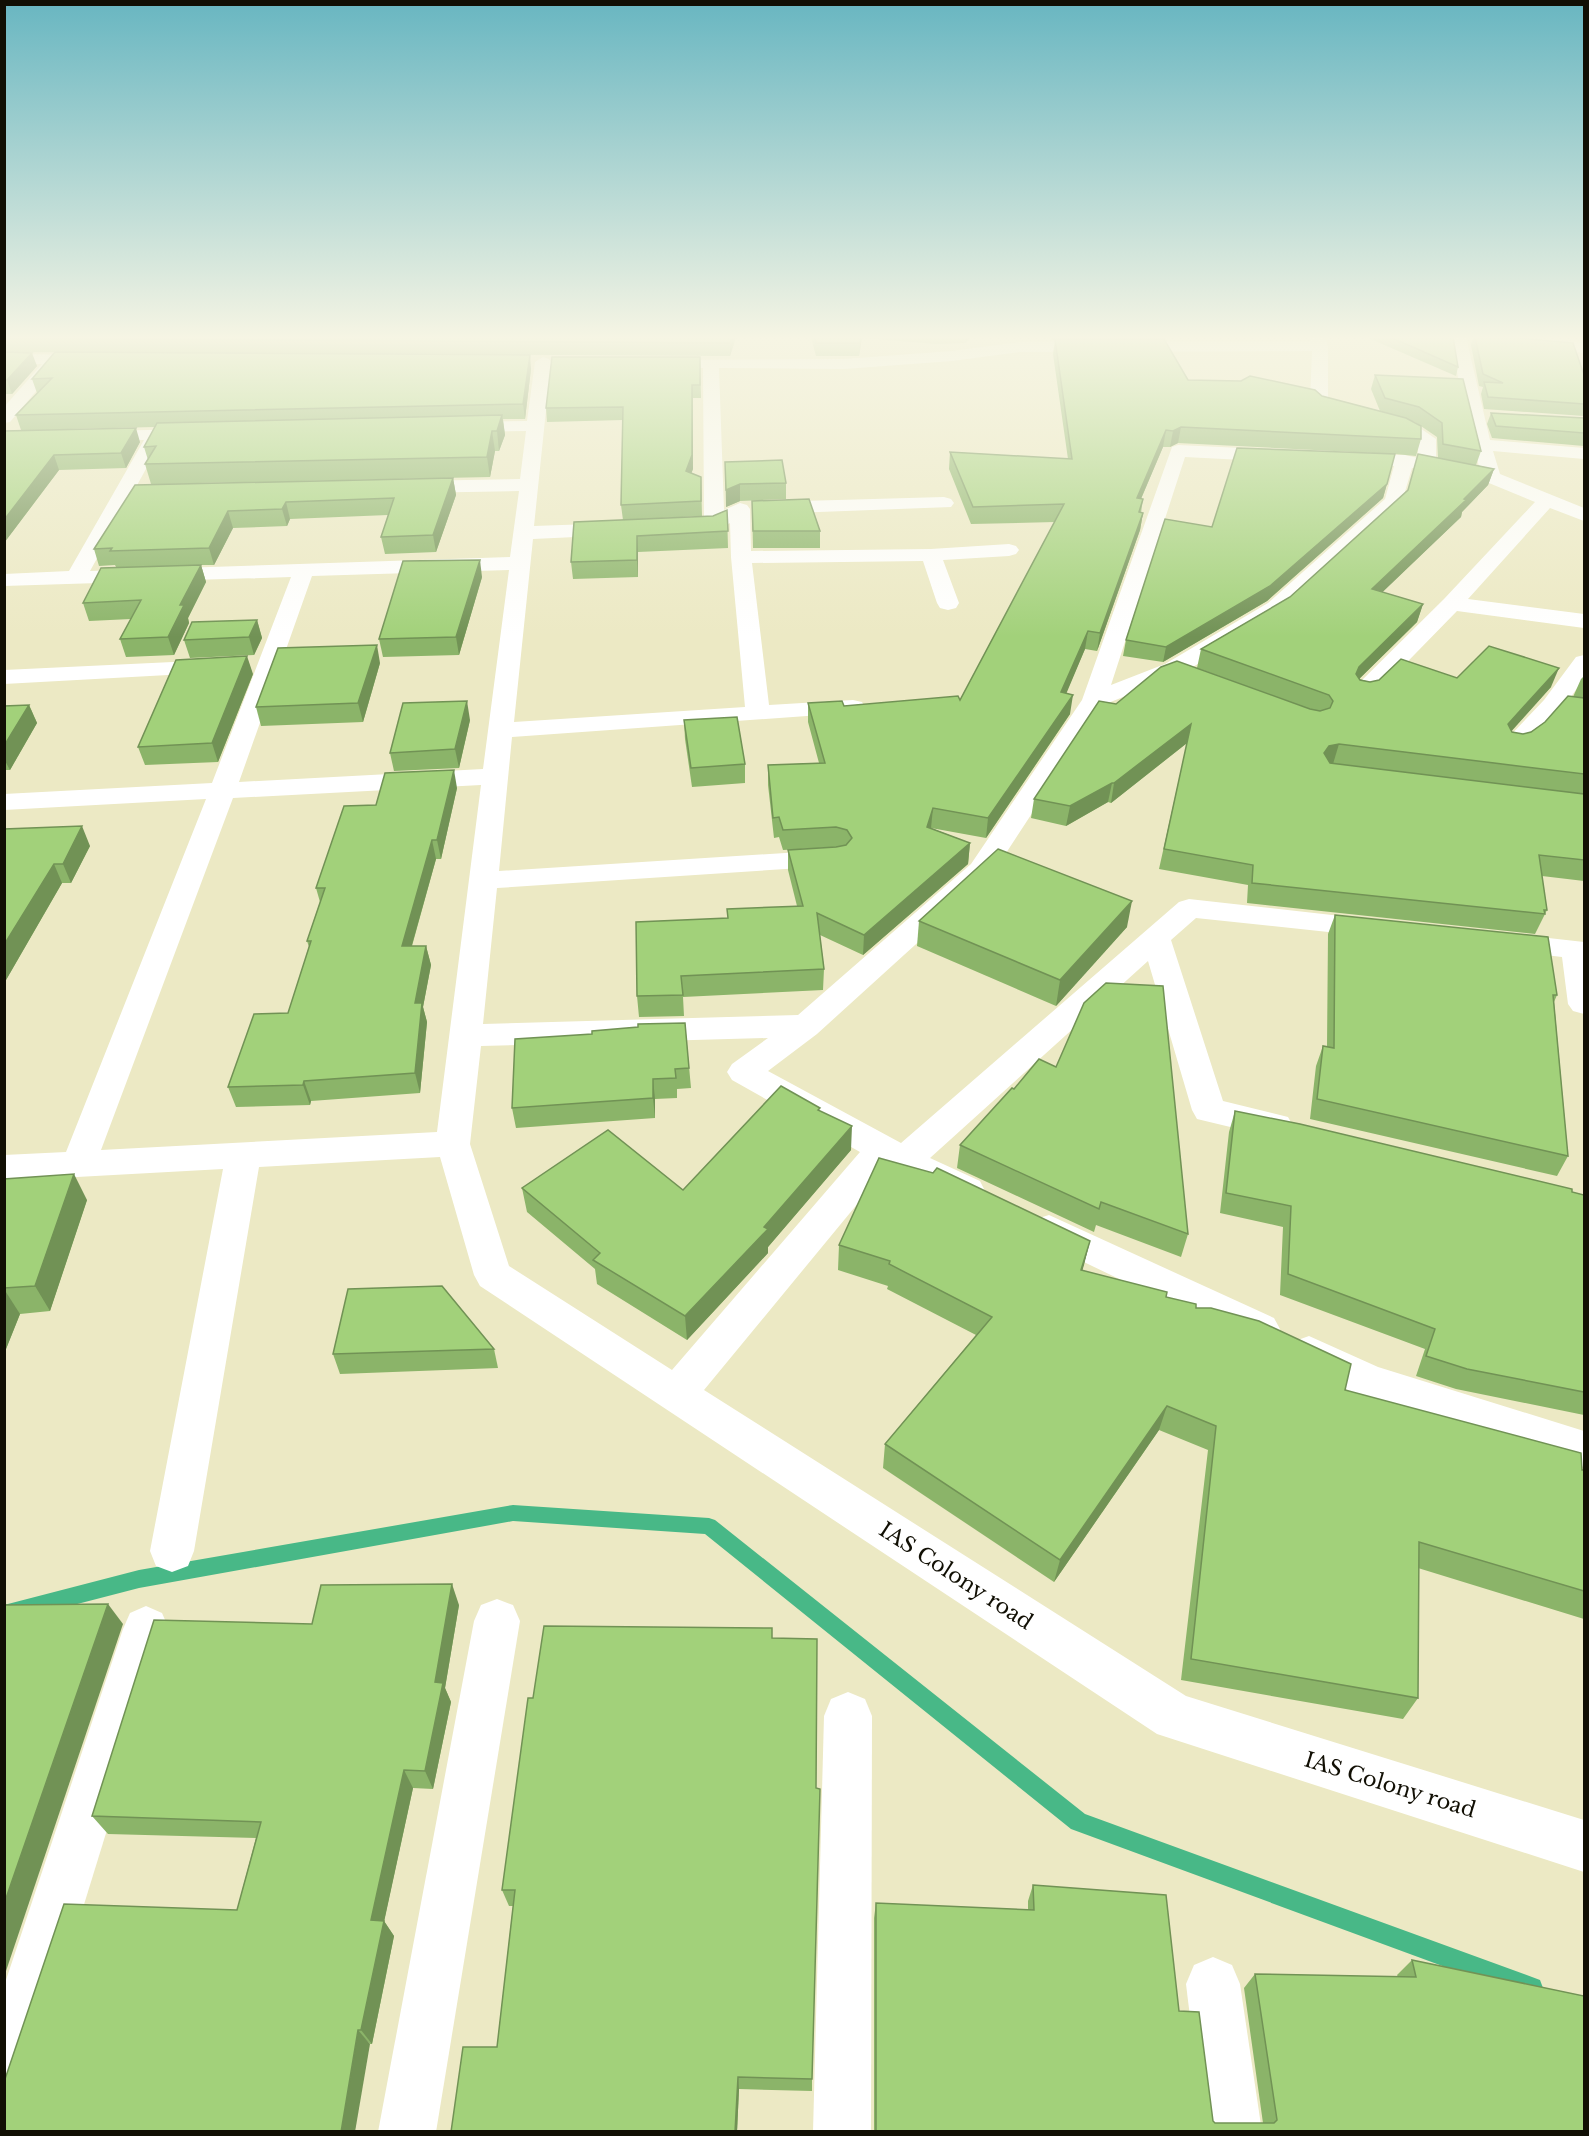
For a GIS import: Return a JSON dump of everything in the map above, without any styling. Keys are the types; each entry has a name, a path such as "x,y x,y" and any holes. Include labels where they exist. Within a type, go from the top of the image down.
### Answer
{"street":[{"path":"4,438 71,437"},
{"path":"76,577 155,437"},
{"path":"4,1168 453,1144 535,437"},
{"path":"712,437 714,524"},
{"path":"1094,700 1173,669 1276,608 1394,501 1416,463 1427,439 1424,437"},
{"path":"1480,437 1491,477"},
{"path":"1482,445 1584,453"},
{"path":"1297,457 1178,451 1094,700 981,870 806,1026 744,1072 893,1155 1368,1381 1584,1449"},
{"path":"1333,458 1416,463 1491,477 1584,515"},
{"path":"387,488 530,485"},
{"path":"123,493 195,491"},
{"path":"1364,692 1452,603 1546,501"},
{"path":"666,526 714,524 740,509 944,503"},
{"path":"740,509 741,557 758,712"},
{"path":"524,533 643,528"},
{"path":"741,557 931,555 1009,550"},
{"path":"931,555 948,603"},
{"path":"4,580 520,563"},
{"path":"78,1165 221,791 252,665 304,570"},
{"path":"1452,603 1584,621"},
{"path":"1515,745 1563,706 1584,662"},
{"path":"4,677 252,665"},
{"path":"1173,669 1205,681"},
{"path":"502,730 873,706"},
{"path":"4,802 497,776"},
{"path":"484,880 835,857"},
{"path":"676,1394 893,1155 1156,939 1189,908 1400,931"},
{"path":"1156,939 1209,1110 1312,1134"},
{"path":"1482,939 1576,949 1584,1004"},
{"path":"467,1035 806,1026"},
{"name":"IAS Colony road","path":"453,1144 493,1275 1174,1718 1584,1846"},
{"path":"172,1551 243,1157"},
{"path":"407,2132 497,1621"},
{"path":"4,2073 146,1629"},
{"path":"842,2132 848,1716"},
{"path":"1213,1984 1233,2132"}],"building":[{"path":"4,437 131,437 121,453 54,455 4,520"},
{"path":"150,437 491,437 487,457 145,464 156,446 144,447"},
{"path":"622,437 692,437 692,455 686,471 701,477 701,501 621,505"},
{"path":"1069,437 1163,437 1137,498 1143,499 1139,512 1143,513 1100,633 1088,631 1061,692 1073,695 988,818 933,808 927,827 970,843 864,935 817,913 824,969 681,976 683,995 637,996 636,922 728,918 727,909 803,906 788,850 836,847 846,845 852,838 847,830 836,827 783,830 779,817 773,818 768,765 825,763 808,703 842,701 844,706 958,696 960,700 1064,504 973,507 950,452 1072,459"},
{"path":"1375,437 1421,437 1421,439"},
{"path":"1443,437 1477,437 1481,451 1443,444"},
{"path":"1237,448 1395,454 1387,484 1270,586 1166,647 1126,640 1165,519 1212,527"},
{"path":"1418,454 1494,469 1464,499 1466,500 1372,589 1423,604 1359,667 1356,674 1360,680 1370,682 1379,680 1401,659 1457,678 1489,646 1559,668 1508,724 1512,732 1523,734 1531,732 1545,722 1568,696 1584,698 1584,774 1339,744 1329,746 1324,753 1330,763 1584,794 1584,860 1539,855 1547,910 1544,910 1545,914 1252,883 1253,865 1164,849 1191,724 1114,783 1070,806 1034,799 1099,701 1116,704 1161,667 1177,661 1310,709 1320,711 1330,708 1333,701 1329,695 1201,649 1290,597 1408,490"},
{"path":"782,460 786,483 740,484 726,490 725,462"},
{"path":"453,478 433,535 381,537 394,498 286,502 282,509 228,511 209,548 110,551 112,548 94,549 135,485"},
{"path":"809,499 820,531 753,531 752,501"},
{"path":"727,510 728,531 637,536 637,560 571,562 574,522 713,516"},
{"path":"480,560 456,637 379,639 403,561"},
{"path":"201,565 180,605 184,605 168,637 120,639 141,600 83,603 101,568"},
{"path":"257,620 249,637 184,640 192,622"},
{"path":"377,645 358,703 256,707 278,648"},
{"path":"247,656 212,743 138,747 176,660"},
{"path":"467,701 455,749 390,753 403,703"},
{"path":"29,705 4,746 4,706"},
{"path":"737,717 745,764 691,768 684,720"},
{"path":"454,770 437,840 432,840 402,946 426,946 415,1003 422,1003 415,1073 304,1081 303,1085 228,1087 254,1014 288,1013 311,941 307,941 325,888 316,888 344,806 376,805 385,773"},
{"path":"82,826 63,864 54,864 4,945 4,829"},
{"path":"998,849 1132,901 1060,980 919,921"},
{"path":"1335,915 1548,937 1557,995 1553,995 1568,1156 1317,1099 1323,1046 1334,1048"},
{"path":"1106,983 1163,986 1188,1234 1101,1202 1099,1209 960,1145 1012,1088 1014,1089 1039,1059 1056,1067 1084,1003"},
{"path":"685,1023 689,1068 675,1069 676,1078 653,1079 653,1098 512,1108 515,1039 592,1034 592,1031 638,1027 638,1024"},
{"path":"781,1086 820,1108 818,1110 852,1126 764,1227 768,1229 685,1316 593,1260 600,1253 522,1188 608,1130 683,1190"},
{"path":"1235,1111 1300,1124 1572,1189 1572,1192 1584,1195 1584,1392 1467,1369 1426,1356 1435,1329 1288,1274 1291,1206 1226,1193"},
{"path":"879,1158 933,1173 937,1168 1090,1241 1081,1270 1167,1292 1166,1297 1196,1304 1196,1308 1211,1308 1259,1321 1351,1364 1345,1390 1581,1453 1582,1470 1584,1470 1584,1591 1419,1542 1418,1698 1191,1659 1216,1426 1167,1406 1060,1560 885,1444 992,1317 889,1264 890,1261 839,1245"},
{"path":"74,1174 35,1286 4,1288 4,1179"},
{"path":"442,1286 494,1349 333,1354 348,1289"},
{"path":"452,1584 435,1682 443,1683 425,1771 404,1770 371,1920 384,1921 361,2030 358,2030 341,2132 4,2132 4,2082 64,1904 237,1910 261,1822 92,1816 154,1620 312,1624 321,1585"},
{"path":"108,1604 4,1904 4,1605"},
{"path":"544,1626 772,1628 772,1638 817,1639 816,1788 820,1789 812,2079 738,2077 735,2132 451,2132 463,2047 497,2047 515,1890 502,1890 528,1698 533,1698"},
{"path":"1033,1885 1166,1895 1179,2011 1199,2012 1215,2123 1274,2123 1277,2120 1255,1974 1416,1977 1412,1960 1584,1996 1584,2132 876,2132 876,1903 1034,1910"}],"waterway":[{"path":"4,1614 139,1579 513,1513 709,1526 1078,1822 1532,1988"}]}
